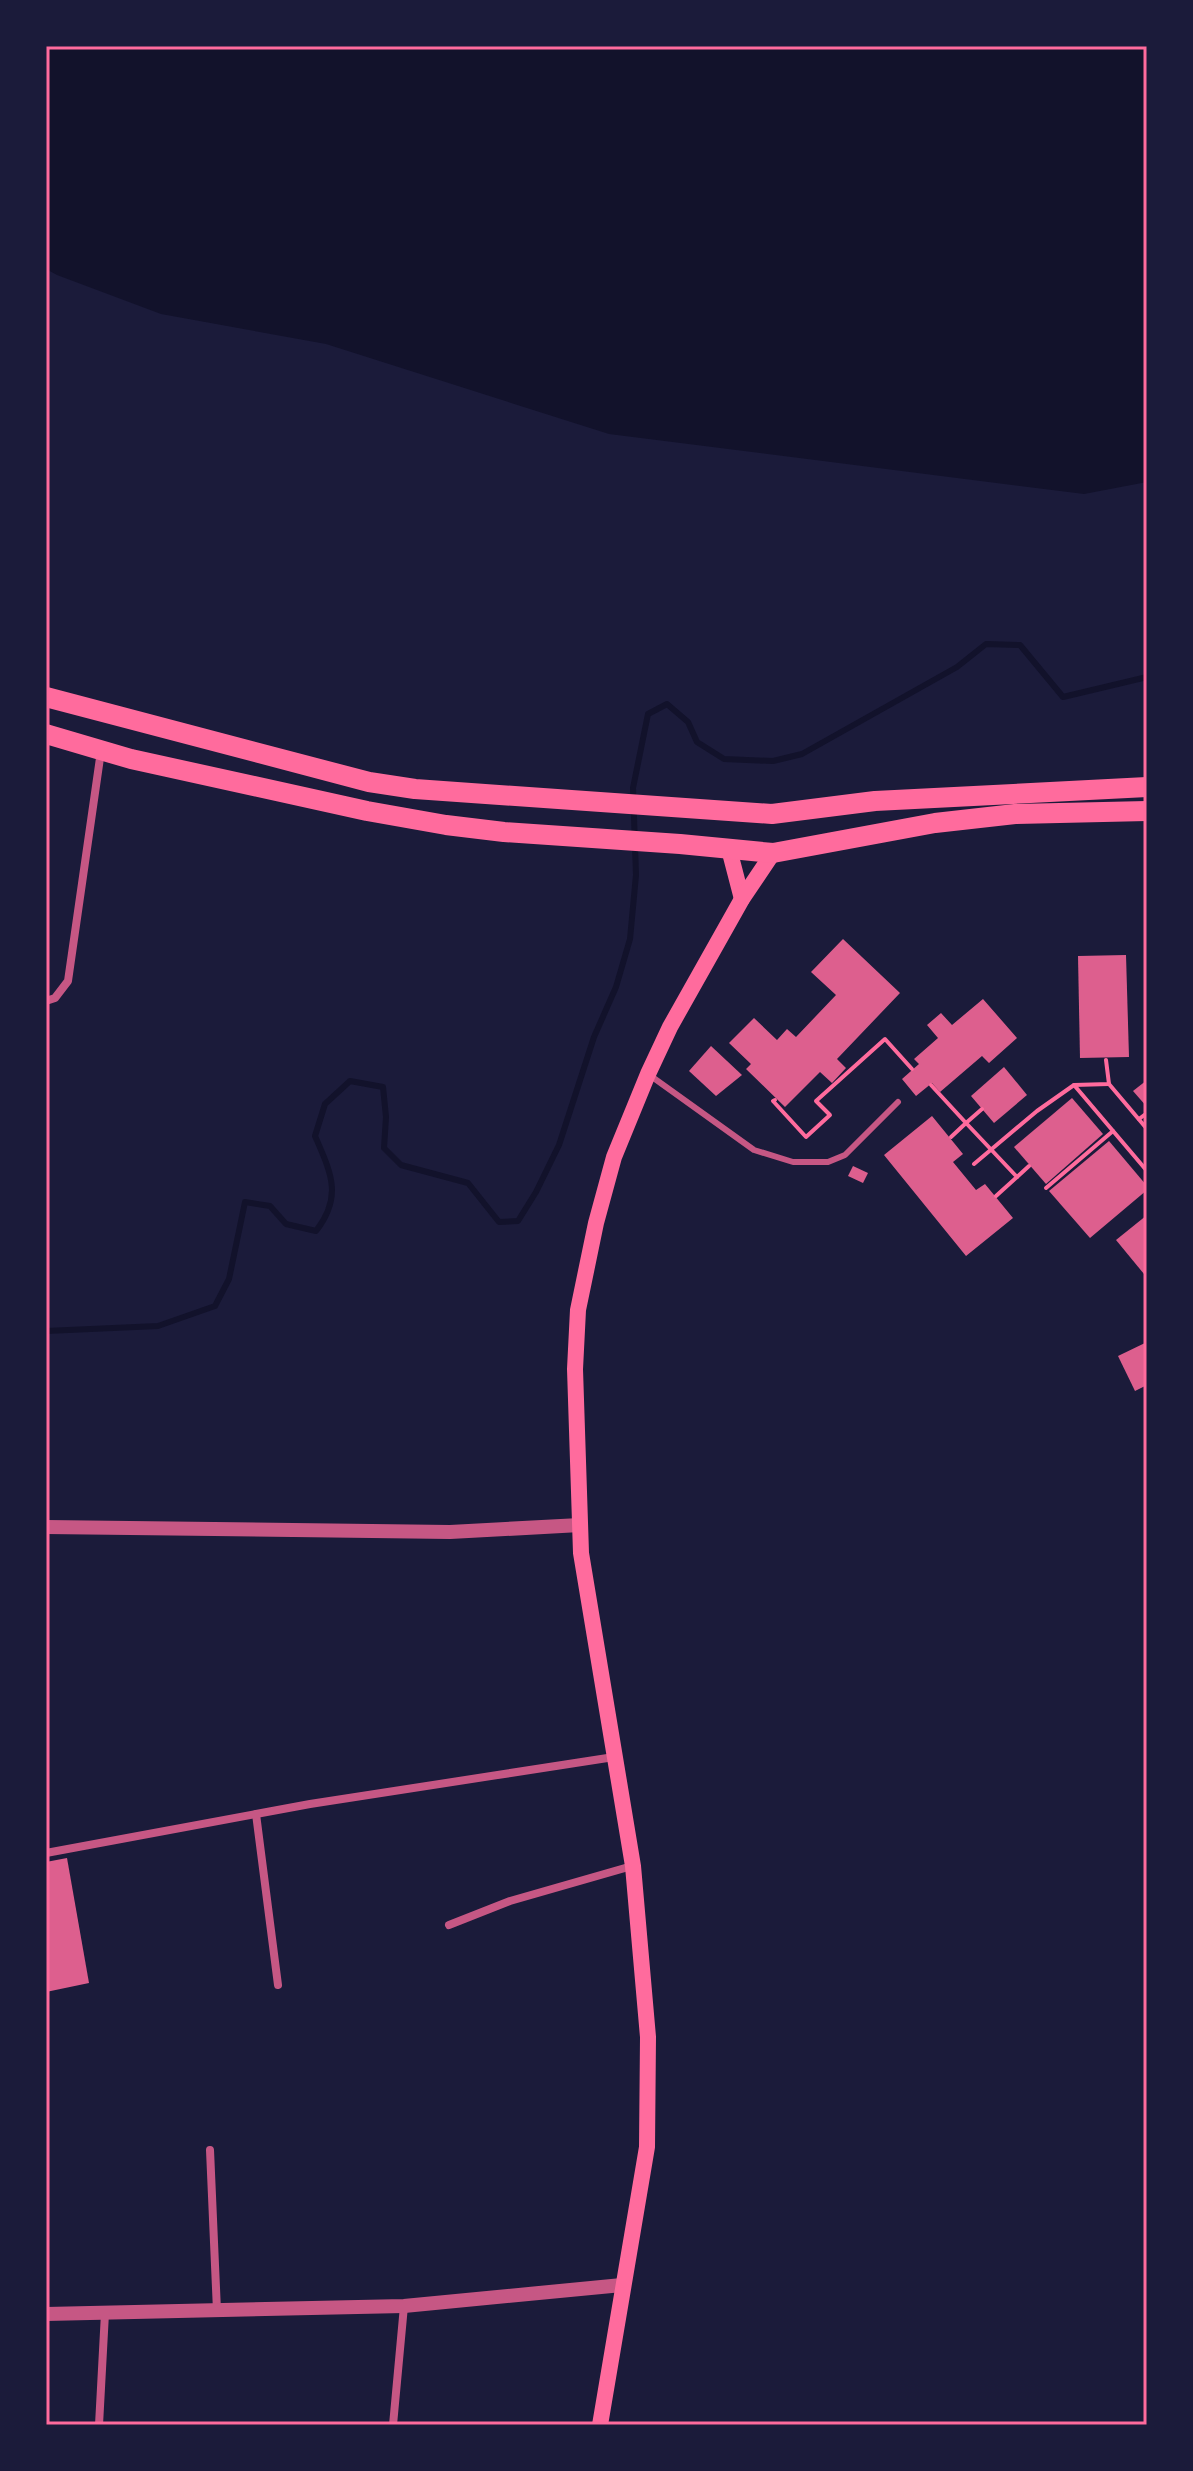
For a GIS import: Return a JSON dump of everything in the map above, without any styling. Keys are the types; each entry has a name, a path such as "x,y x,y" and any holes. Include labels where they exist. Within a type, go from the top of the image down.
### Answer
{"highway":[{"path":"46,697 369,782 415,789 772,814 875,801 1147,787"},
{"path":"46,734 101,750 367,811 504,832 773,853 935,823 1015,814 1147,811"}],"main road":[{"path":"729,849 742,899"},
{"path":"600,2425 647,2147 648,2037 633,1866 581,1553 575,1369 578,1310 596,1223 614,1157 648,1074 670,1027 742,899 773,853"}],"street":[{"path":"46,1001 55,998 68,981 101,750"},
{"path":"46,1527 450,1532 580,1525"},
{"path":"46,1853 256,1814 614,1757"},
{"path":"256,1814 278,1985"},
{"path":"449,1925 510,1901 633,1866"},
{"path":"210,2150 217,2311"},
{"path":"46,2314 404,2306 622,2285"},
{"path":"393,2425 404,2306"},
{"path":"99,2425 105,2313"}],"lane":[{"path":"648,1074 754,1150 793,1162 828,1162 845,1155 898,1102"}],"path":[{"path":"775,1100 806,1137 830,1115 816,1101 885,1039 912,1069"},
{"path":"1106,1060 1109,1084 1147,1129"},
{"path":"974,1164 1074,1085 1109,1084"},
{"path":"931,1085 1017,1177"},
{"path":"1074,1085 1147,1171"},
{"path":"951,1137 982,1109"},
{"path":"1139,1119 1147,1113"},
{"path":"1046,1188 1113,1131"},
{"path":"996,1196 1029,1166"}],"shaded area":[{"path":"46,46 1147,46 1147,482 1084,494 609,434 326,344 161,314 57,275 46,269"}],"building":[{"path":"843,939 900,993 837,1059 846,1068 832,1083 820,1072 785,1107 746,1069 751,1064 729,1043 754,1018 777,1040 787,1029 796,1037 836,995 811,972"},
{"path":"1126,955 1129,1057 1080,1058 1078,956"},
{"path":"983,999 1017,1038 989,1063 982,1056 940,1092 932,1083 916,1096 902,1079 919,1064 914,1059 938,1038 927,1025 941,1013 952,1025"},
{"path":"711,1046 742,1075 716,1096 689,1071"},
{"path":"1004,1067 1027,1095 994,1123 971,1096"},
{"path":"1147,1080 1147,1107 1133,1091"},
{"path":"1072,1098 1103,1134 1046,1184 1014,1147"},
{"path":"932,1116 963,1154 953,1162 976,1190 985,1184 1013,1218 966,1256 884,1155"},
{"path":"1109,1141 1147,1186 1147,1190 1090,1238 1049,1191"},
{"path":"853,1166 868,1173 863,1183 848,1176"},
{"path":"1147,1215 1147,1272 1144,1274 1116,1240"},
{"path":"1147,1342 1147,1385 1135,1391 1118,1356"},
{"path":"67,1858 89,1983 46,1992 46,1862"}],"waterway":[{"path":"46,1331 158,1326 215,1306 229,1279 245,1202 270,1206 286,1224 316,1231 329,1207 332,1184 315,1136 325,1104 350,1081 383,1087 386,1117 384,1148 401,1165 468,1183 499,1222 518,1221 559,1145 594,1037 616,987 630,939 636,875 633,788 648,714 667,704 688,722 697,742 724,759 773,761 802,754 957,667 986,644 1020,645 1063,697 1147,677"}]}
